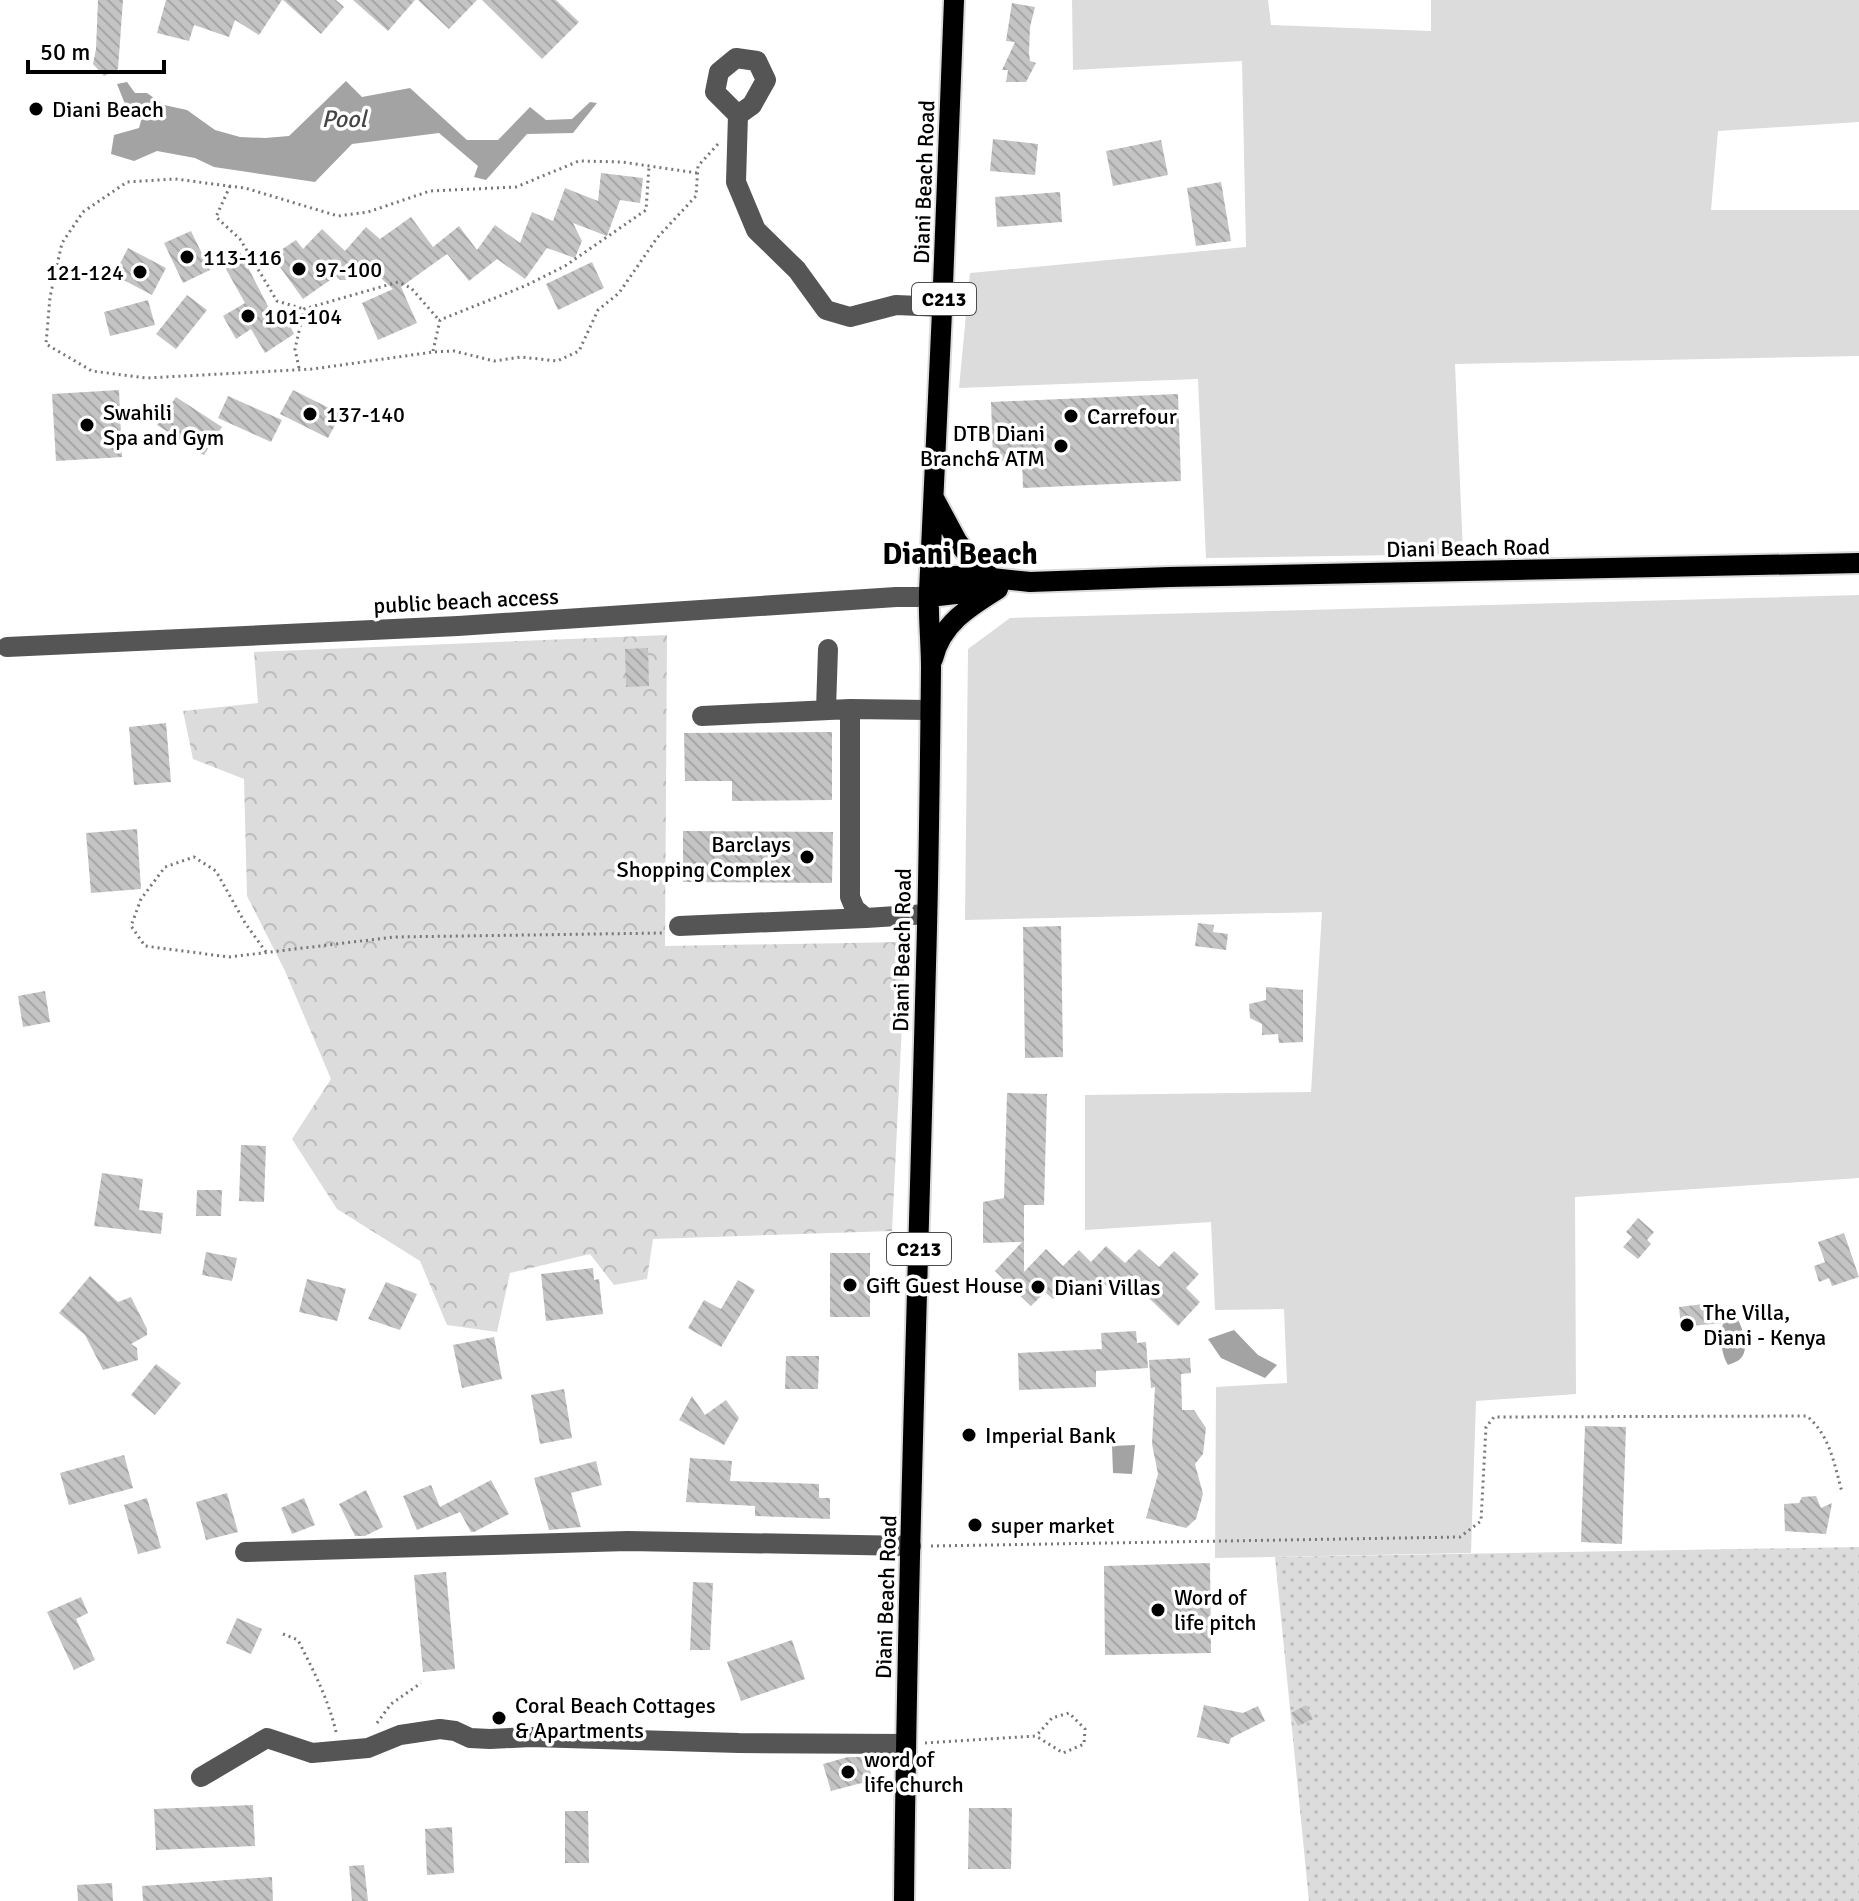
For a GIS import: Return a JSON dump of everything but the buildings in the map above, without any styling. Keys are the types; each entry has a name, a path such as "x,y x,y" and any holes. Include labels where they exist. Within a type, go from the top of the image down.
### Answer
{"main road":[{"name":"Diani Beach Road","path":"904,1901 927,914 931,669 929,597 954,0"},
{"path":"935,500 957,541 996,584"},
{"name":"Diani Beach Road","path":"996,584 1169,577 1859,563"},
{"path":"930,576 973,576 996,584"},
{"path":"929,597 996,584"},
{"path":"931,669 936,645 956,617 996,584"}],"street":[{"path":"738,115 736,182 756,230 797,270 826,310 850,317 896,305 943,307"},
{"path":"896,597 930,576"},
{"name":"public beach access","path":"7,647 474,625 929,597"},
{"path":"826,709 828,649"},
{"path":"702,716 826,709 929,710"},
{"path":"850,709 850,897 855,909 866,918"},
{"path":"678,930 927,914"},
{"path":"245,1552 628,1541 911,1546"},
{"path":"201,1777 267,1738 312,1753 368,1748 400,1735 440,1729 470,1738 906,1744"}],"path":[{"path":"697,173 622,162 579,161 516,187 430,191 368,212 338,216 245,188 175,179 127,182 83,212 62,243 50,297 46,344 92,371 147,378 299,370 454,351 494,361 521,357 557,361 579,351 598,310 619,293 657,238 696,196 698,166 724,137 738,138"},
{"path":"440,321 565,266 646,210 649,167"},
{"path":"230,186 216,217 240,239 277,301 304,309 398,282 411,288 440,321"},
{"path":"299,370 295,349 304,309"},
{"path":"433,352 440,321"},
{"path":"266,952 245,923 216,871 194,857 165,867 141,899 131,926 145,946 229,957 394,937 678,930"},
{"path":"911,1546 1460,1537 1481,1521 1486,1427 1494,1417 1807,1416 1820,1427 1828,1443 1842,1492"},
{"path":"283,1634 298,1640 310,1661 327,1700 343,1751"},
{"path":"368,1748 368,1732 391,1704 421,1683"},
{"path":"906,1744 1036,1736 1063,1753 1084,1744 1085,1729 1069,1713 1052,1718 1036,1736"}],"green space":[{"path":"1072,0 1268,0 1271,25 1431,31 1431,0 1859,0 1859,122 1718,131 1711,210 1859,210 1859,356 1455,364 1463,554 1206,558 1198,379 959,388 970,273 1246,247 1242,61 1073,70"},
{"path":"1859,595 1859,1178 1575,1197 1576,1394 1476,1401 1471,1553 1215,1558 1216,1387 1287,1383 1284,1309 1215,1310 1211,1222 1085,1230 1085,1095 1311,1092 1322,912 965,920 968,649 1010,618"},
{"path":"667,635 665,946 906,942 892,1231 653,1239 647,1279 614,1285 590,1254 510,1273 497,1332 447,1325 420,1261 337,1209 292,1139 331,1079 285,971 247,896 244,779 193,759 183,711 258,703 254,652"},
{"path":"1859,1547 1859,1901 1309,1901 1275,1557"}],"water":[{"name":"Pool","path":"346,81 362,97 410,88 467,140 498,140 530,107 546,120 572,119 590,102 597,103 573,133 527,134 486,180 474,177 478,166 439,133 352,144 315,182 214,167 195,158 157,151 134,161 111,154 114,135 139,128 143,114 125,104 117,84 127,82 135,93 147,93 164,105 187,110 215,130 240,137 265,138 289,136"},
{"path":"1734,1314 1742,1330 1745,1349 1739,1360 1728,1365 1721,1334 1727,1315"},
{"path":"1234,1330 1258,1355 1277,1365 1265,1378 1221,1358 1208,1339"},
{"path":"1135,1445 1132,1474 1113,1473 1112,1446"}],"place":[{"name":"Diani Beach","path":"36,109"},
{"name":"113-116","path":"187,257"},
{"name":"97-100","path":"299,269"},
{"name":"121-124","path":"140,272"},
{"name":"101-104","path":"248,316"},
{"name":"137-140","path":"310,414"},
{"name":"Carrefour","path":"1071,416"},
{"name":"Swahili Spa and Gym","path":"87,425"},
{"name":"DTB Diani Branch& ATM","path":"1061,446"},
{"name":"Barclays Shopping Complex","path":"807,857"},
{"name":"Gift Guest House","path":"850,1285"},
{"name":"Diani Villas","path":"1038,1287"},
{"name":"The Villa, Diani - Kenya","path":"1687,1325"},
{"name":"Imperial Bank","path":"969,1435"},
{"name":"super market","path":"975,1525"},
{"name":"Word of life pitch","path":"1158,1610"},
{"name":"Coral Beach Cottages & Apartments","path":"499,1718"},
{"name":"word of life church","path":"848,1772"}],"district":[{"name":"Diani Beach","path":"960,554"}]}
